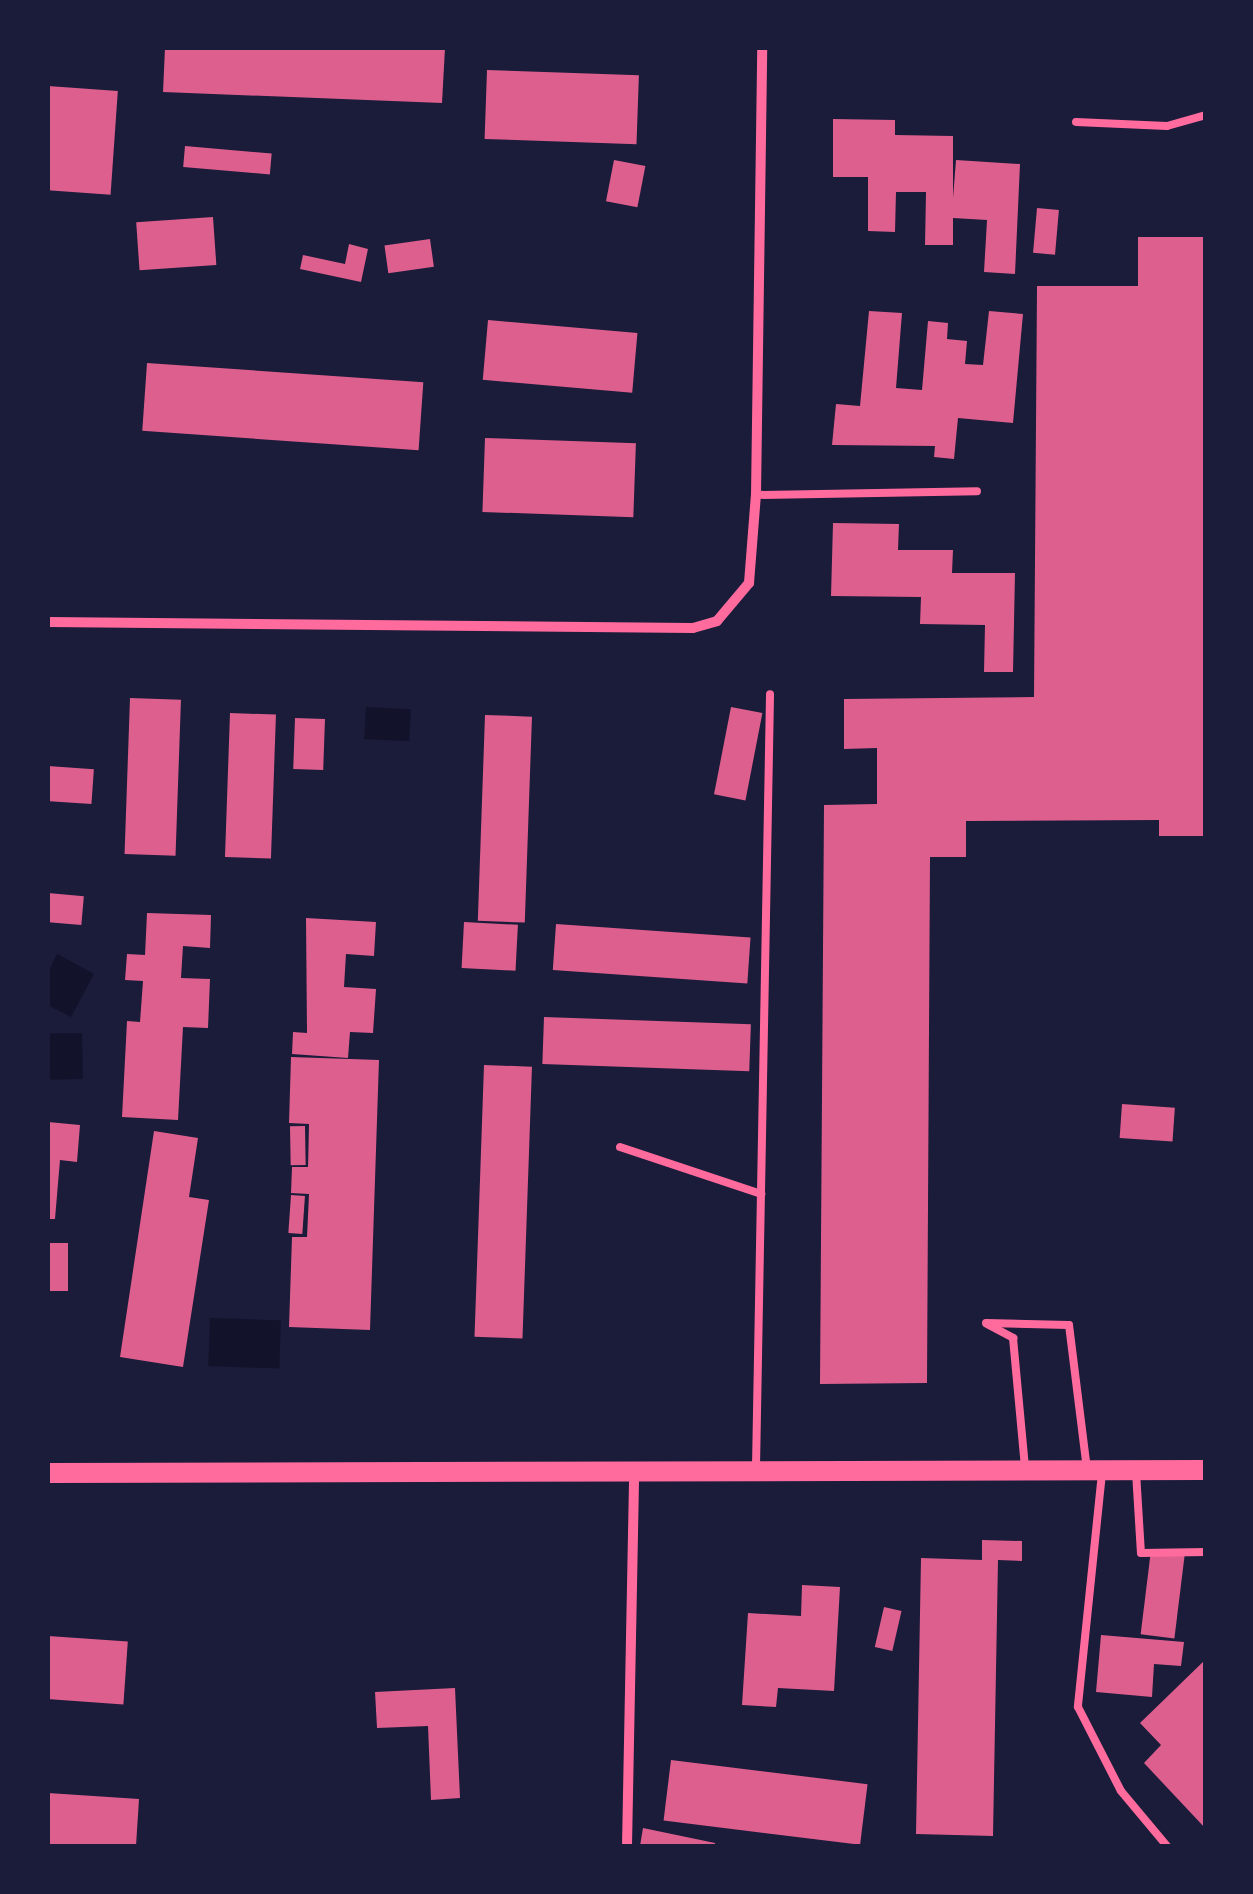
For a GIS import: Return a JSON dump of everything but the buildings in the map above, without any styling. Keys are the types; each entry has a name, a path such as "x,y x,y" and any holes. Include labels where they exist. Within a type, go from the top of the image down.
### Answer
{"main road":[{"path":"48,1473 634,1474 756,1467 1206,1470"}],"street":[{"path":"48,622 693,628 718,621 749,583 756,495 762,48"},
{"path":"628,1846 634,1474"}],"lane":[{"path":"1076,122 1168,126 1206,115"},
{"path":"756,495 978,491"},
{"path":"756,1467 770,694"},
{"path":"620,1147 761,1194"},
{"path":"1025,1468 1013,1338 986,1323 1069,1325 1095,1469 1078,1707 1121,1791 1167,1846"},
{"path":"1136,1469 1141,1553 1206,1552"}],"shaded area":[{"path":"366,707 411,709 409,741 364,739"},
{"path":"57,954 94,974 71,1017 48,1005 48,972"},
{"path":"82,1033 83,1079 49,1080 48,1034"},
{"path":"210,1318 281,1320 279,1368 208,1366"}]}
